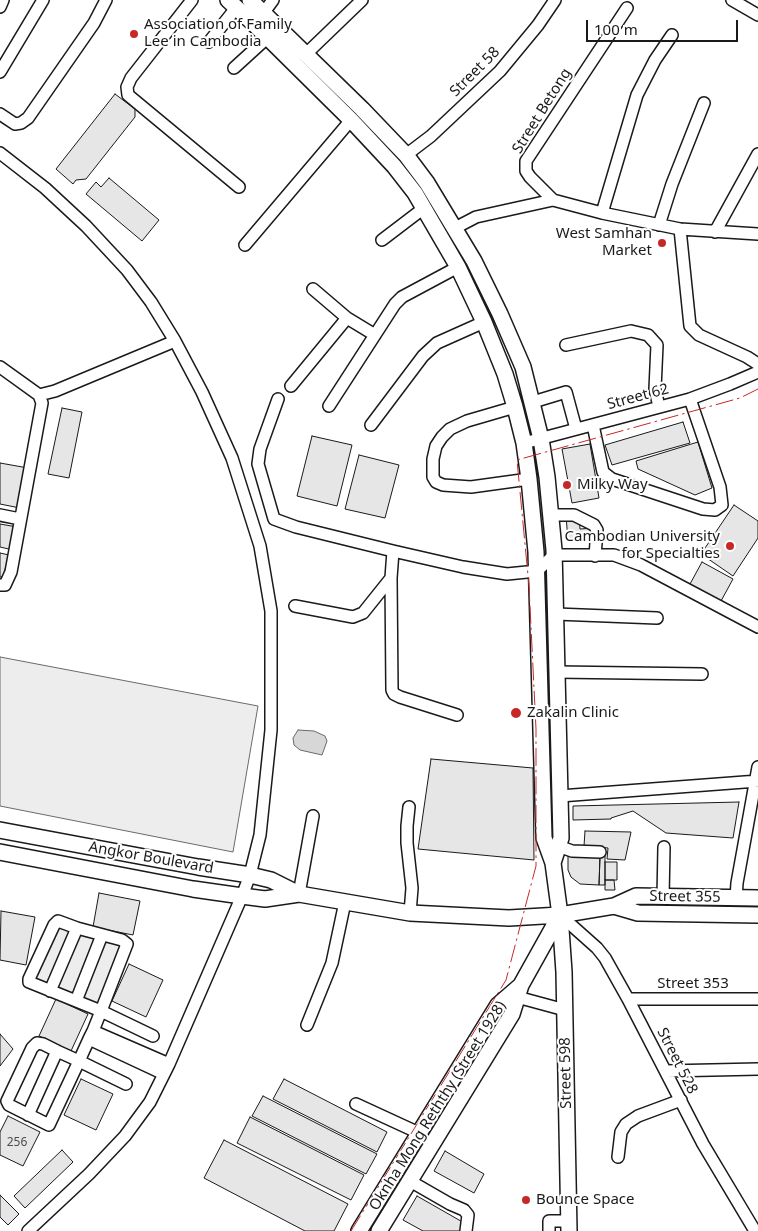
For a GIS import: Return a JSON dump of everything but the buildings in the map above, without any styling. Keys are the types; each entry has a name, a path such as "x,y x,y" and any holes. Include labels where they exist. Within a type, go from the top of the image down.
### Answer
{"main road":[{"path":"250,0 269,6 306,54 406,155 455,228 500,314 522,368 533,402 541,439 554,555 561,838 553,863"},
{"path":"232,4 268,37 394,166 424,208 458,267 484,322 505,374 524,442 529,479 537,571 544,838 553,863"},
{"name":"Angkor Boulevard","path":"0,830 250,875 271,880 299,894"},
{"name":"Angkor Boulevard","path":"0,852 193,889 242,896 265,898 299,894 410,912 509,918 560,915"},
{"name":"Street 598","path":"553,863 560,915 564,972 569,1226"},
{"name":"Street 355","path":"560,915 614,906 636,896 758,898"},
{"name":"Street 355","path":"614,906 638,912 758,915"},
{"name":"Oknha Mong Reththy (Street 1928)","path":"379,1231 512,1014 519,991 560,915"},
{"name":"Oknha Mong Reththy (Street 1928)","path":"359,1231 498,1005 519,991"}],"street":[{"path":"0,7 3,0"},
{"path":"0,72 44,0"},
{"path":"0,114 15,124 21,123 28,118 94,23 106,0"},
{"path":"192,0 131,78 127,87 128,95 239,187"},
{"path":"306,54 362,0"},
{"name":"Street 58","path":"406,155 431,136 500,71 538,25 555,0"},
{"path":"732,0 758,15"},
{"path":"209,42 232,4"},
{"path":"254,24 269,6"},
{"name":"Street Betong","path":"553,200 530,177 526,171 526,162 626,8"},
{"path":"602,213 637,95 655,60 672,35"},
{"path":"234,68 268,37"},
{"path":"659,225 672,184 704,102"},
{"path":"245,245 351,120"},
{"path":"0,153 45,188 86,226 132,277 151,302 175,341 202,392 232,458 260,546 271,611 271,730 260,835 250,875 242,896 167,1069 150,1102 125,1136 89,1174 28,1231"},
{"path":"715,232 758,154"},
{"path":"455,228 476,217 553,200 602,213 680,229 758,234"},
{"path":"382,240 424,208"},
{"path":"680,229 690,326 699,335 758,364"},
{"path":"329,406 395,304 402,297 458,267"},
{"path":"313,289 347,318 375,335"},
{"path":"292,386 347,318"},
{"path":"371,425 423,356 437,344 484,322"},
{"path":"566,346 630,331 648,335 657,345 655,389 659,407"},
{"path":"40,394 56,391 175,341"},
{"path":"0,367 40,394 42,403 10,572 5,585 0,586"},
{"name":"Street 62","path":"524,442 690,399 758,372"},
{"path":"533,402 566,392 576,429"},
{"path":"278,399 260,449 258,464 274,519 296,527 392,551 463,567 507,574 537,571 554,555 614,555 641,565 758,627"},
{"path":"593,424 604,472 612,479 703,509 715,510 722,505 720,487 690,399"},
{"path":"515,407 467,421 450,430 436,446 432,477 443,486 471,487 529,479"},
{"path":"0,515 20,518"},
{"path":"551,515 574,515 594,525 597,530 596,556"},
{"path":"392,551 390,578 392,690 394,694 400,697 457,715"},
{"path":"295,606 353,617 363,613 390,578"},
{"path":"556,614 656,618"},
{"path":"557,672 702,674"},
{"path":"736,898 758,767"},
{"path":"560,796 756,782"},
{"path":"409,807 406,826 412,888 410,912"},
{"path":"299,894 313,816"},
{"path":"558,846 572,851 600,852"},
{"path":"663,897 664,847"},
{"path":"307,1025 332,963 345,902"},
{"name":"Street 528","path":"560,915 597,948 605,958 628,998 704,1144 755,1231"},
{"path":"126,1084 80,1062 57,1051 43,1044 38,1044 32,1048 8,1101 9,1105 49,1125 80,1062 101,1011 127,944 122,940 78,928 58,920 29,979 30,982 101,1011 153,1036"},
{"path":"50,991 78,928"},
{"path":"76,1001 102,934"},
{"path":"519,991 565,1010"},
{"name":"Street 353","path":"628,998 758,999"},
{"path":"91,1035 167,1069"},
{"path":"28,1115 57,1051"},
{"path":"666,1071 758,1069"},
{"path":"618,1157 621,1132 626,1124 638,1116 681,1100"},
{"path":"356,1104 419,1133"},
{"path":"410,1180 450,1204 464,1210 468,1215 466,1231"},
{"path":"549,1231 549,1221 569,1226"}],"shaded area":[{"path":"0,657 258,706 233,852 0,806"},
{"path":"298,730 314,731 325,736 327,741 322,755 300,750 294,745 293,738"},
{"path":"54,925 125,941 101,1011 29,979"}],"power":[{"path":"351,1231 506,980 536,866 536,729 529,586 517,460 740,398 758,389"}],"place":[{"name":"Association of Family Lee in Cambodia","path":"134,34"},
{"name":"West Samhan Market","path":"662,243"},
{"name":"Milky Way","path":"567,485"},
{"name":"Cambodian University for Specialties","path":"730,546"},
{"name":"Zakalin Clinic","path":"516,713"},
{"name":"Bounce Space","path":"526,1200"}]}
